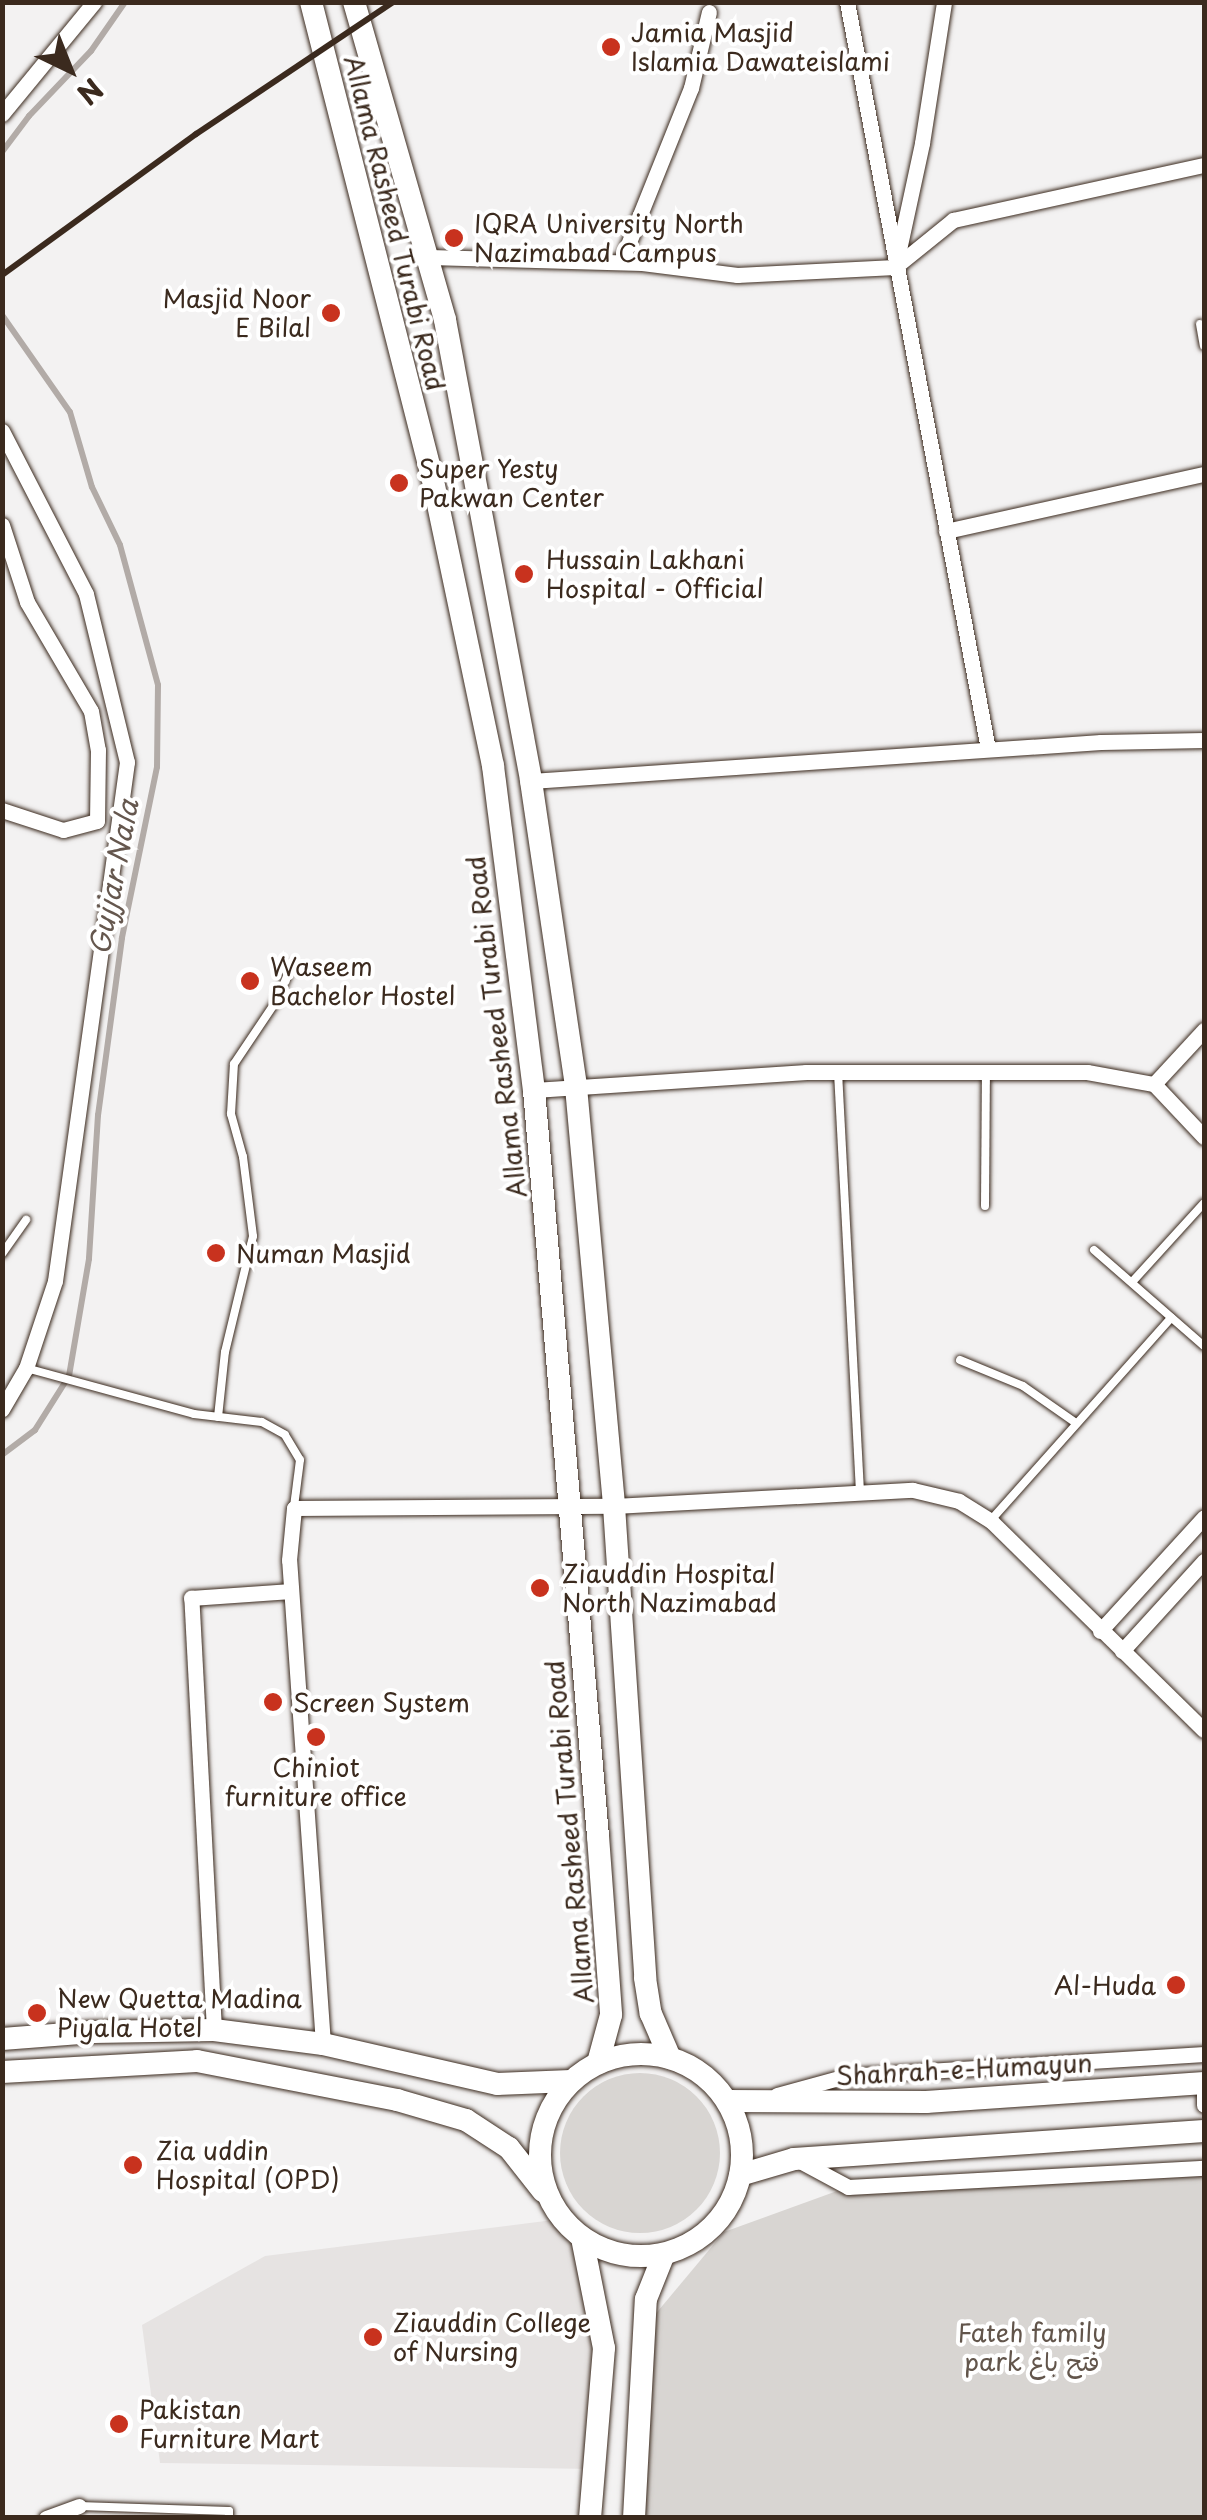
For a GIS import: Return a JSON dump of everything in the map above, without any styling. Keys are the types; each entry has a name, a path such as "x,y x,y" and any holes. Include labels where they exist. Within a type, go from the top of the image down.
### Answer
{"main road":[{"name":"Allama Rasheed Turabi Road","path":"310,2 432,476 480,706 506,876 534,1090 611,2016 598,2063"},
{"name":"Allama Rasheed Turabi Road","path":"354,2 445,320 531,780 576,1087 614,1506 644,1978 650,2014 670,2058"},
{"path":"480,706 516,699"},
{"path":"506,876 544,870"},
{"path":"2,2039 92,2032 214,2030 323,2044 497,2084 571,2081"},
{"path":"2,2072 197,2060 398,2100 466,2120 509,2148 546,2194 582,2238 608,2251 636,2256 664,2254 691,2243 714,2225 730,2202 740,2175 742,2150 727,2101 709,2079 670,2058 629,2054 598,2063 571,2081 551,2107 541,2138 546,2194"},
{"name":"Shahrah-e-Humayun","path":"727,2101 926,2102 1204,2083"},
{"path":"740,2175 794,2158 1204,2132"},
{"path":"582,2238 604,2348 590,2518"},
{"path":"634,2518 646,2299 664,2254"}],"street":[{"path":"2,114 94,2"},
{"path":"847,2 988,749"},
{"path":"895,267 922,143 944,2"},
{"path":"621,262 690,88 709,12"},
{"path":"429,258 621,262 737,275 895,267 953,220 1204,165"},
{"path":"2,431 86,594 127,762 55,1281 26,1368 2,1409"},
{"path":"946,531 1204,474"},
{"path":"2,525 28,602 91,711 98,750 98,821 63,830 2,810"},
{"path":"531,780 988,749 1204,740"},
{"path":"1154,1084 1204,1030"},
{"path":"534,1090 838,1072 1087,1072 1154,1084 1204,1137"},
{"path":"323,2044 291,1591 294,1508 614,1506 913,1490 959,1502 991,1521 1204,1730"},
{"path":"1100,1631 1204,1517"},
{"path":"1122,1651 1204,1561"},
{"path":"214,2030 191,1598 291,1591"},
{"path":"759,2099 846,2076 1204,2054"},
{"path":"1204,2083 1204,2105"},
{"path":"794,2158 848,2187 1204,2168"},
{"path":"46,2518 78,2506"}],"lane":[{"path":"1200,324 1204,346"},
{"path":"218,1417 225,1352 253,1236 243,1157 231,1114 234,1064 277,1000 292,965"},
{"path":"985,1206 986,1070"},
{"path":"838,1072 860,1490"},
{"path":"1133,1282 1204,1203"},
{"path":"2,1254 26,1220"},
{"path":"1094,1250 1204,1346"},
{"path":"991,1521 1171,1318"},
{"path":"960,1360 1023,1386 1076,1423"},
{"path":"26,1368 96,1390 218,1417 262,1422 285,1435 300,1460 294,1508"},
{"path":"78,2506 230,2511 229,2518"}],"shaded area":[{"name":"Ziauddin College of Nursing","path":"561,2219 582,2238 594,2282 594,2469 160,2463 142,2325 265,2256"}],"green space":[{"path":"640,2073 671,2079 697,2096 714,2122 720,2153 714,2184 697,2210 671,2227 640,2233 609,2227 583,2210 566,2184 560,2153 566,2122 583,2096 609,2079"},
{"name":"Fateh family park فتح باغ","path":"1204,2168 1204,2517 639,2518 653,2317 724,2232 848,2187"}],"waterway":[{"name":"Gujjar Nala","path":"2,152 29,116 91,51 125,2"},
{"name":"Gujjar Nala","path":"2,315 70,412 92,487 120,545 158,685 157,767 122,938 98,1115 89,1259 69,1376 35,1430 2,1455"}],"railway":[{"path":"2,275 196,134 393,2"}],"place":[{"name":"Jamia Masjid Islamia Dawateislami","path":"611,47"},
{"name":"IQRA University North Nazimabad Campus","path":"454,238"},
{"name":"Masjid Noor E Bilal","path":"331,313"},
{"name":"Super Yesty Pakwan Center","path":"399,483"},
{"name":"Hussain Lakhani Hospital - Official","path":"524,574"},
{"name":"Waseem Bachelor Hostel","path":"250,981"},
{"name":"Numan Masjid","path":"216,1253"},
{"name":"Ziauddin Hospital North Nazimabad","path":"540,1588"},
{"name":"Screen System","path":"273,1702"},
{"name":"Chiniot furniture office","path":"316,1737"},
{"name":"Al-Huda","path":"1176,1985"},
{"name":"New Quetta Madina Piyala Hotel","path":"37,2013"},
{"name":"Zia uddin Hospital (OPD)","path":"133,2165"},
{"name":"Ziauddin College of Nursing","path":"373,2337"},
{"name":"Pakistan Furniture Mart","path":"119,2424"}]}
